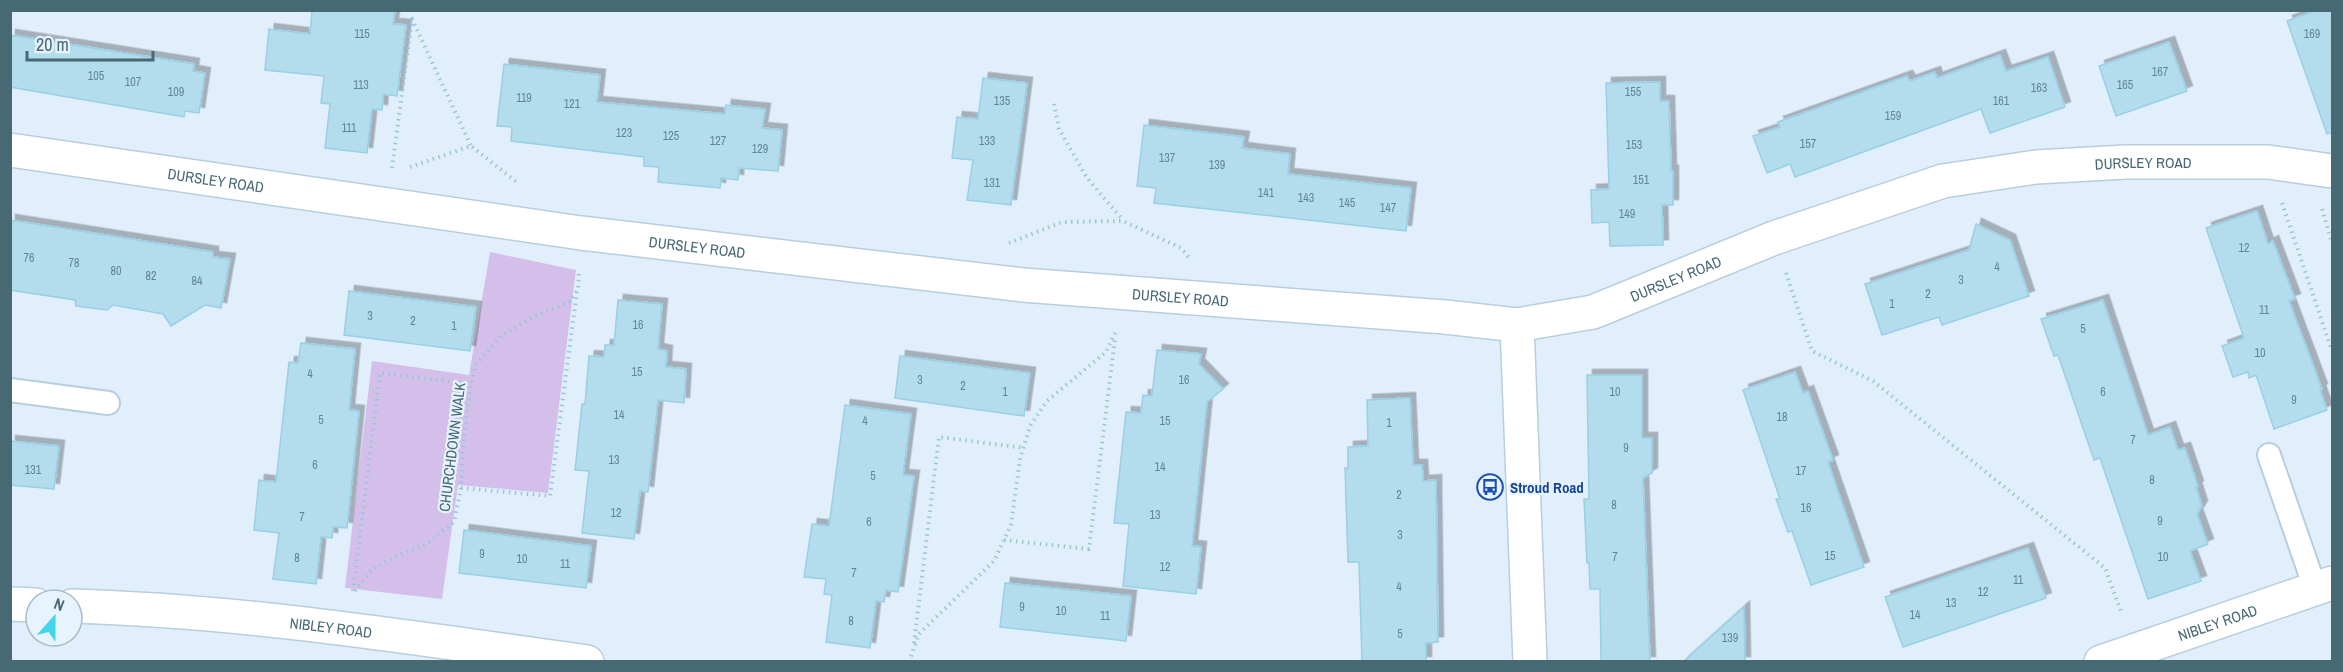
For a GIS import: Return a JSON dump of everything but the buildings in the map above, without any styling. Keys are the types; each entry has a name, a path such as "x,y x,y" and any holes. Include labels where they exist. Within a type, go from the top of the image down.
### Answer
{"street":[{"name":"DURSLEY ROAD","path":"10,150 581,233 1023,285 1517,325 1593,312 1774,238 1943,181 2036,167 2126,162 2268,162 2332,171"},
{"path":"1517,325 1530,662"},
{"name":"NIBLEY ROAD","path":"2101,662 2324,586"},
{"name":"NIBLEY ROAD","path":"84,606 155,608 348,628 587,662"}],"lane":[{"path":"10,390 108,403"},
{"path":"2269,455 2324,586"}],"path":[{"path":"392,174 412,19 471,146"},
{"path":"1054,104 1059,129 1081,168 1123,221"},
{"path":"2268,162 2332,351"},
{"path":"963,278 1006,244 1062,222 1123,221 1181,248 1226,301"},
{"path":"461,488 550,496 578,290 581,233"},
{"path":"1774,238 1812,351 1873,381 2105,568 2135,650"},
{"name":"CHURCHDOWN WALK","path":"472,384 380,373 353,594 370,572 392,558 426,544 454,522 461,488 463,445 476,364 500,337 529,319 569,302 578,290"},
{"path":"1004,540 1089,549 1122,292"},
{"path":"909,662 919,634 994,561 1011,525 1030,426 1047,401 1106,352 1116,335"},
{"path":"913,650 939,437 1024,448"}],"shaded area":[{"path":"490,252 576,270 548,493 458,485 442,599 345,588 372,361 469,375"}],"place":[{"name":"Stroud Road","path":"1490,487"}]}
